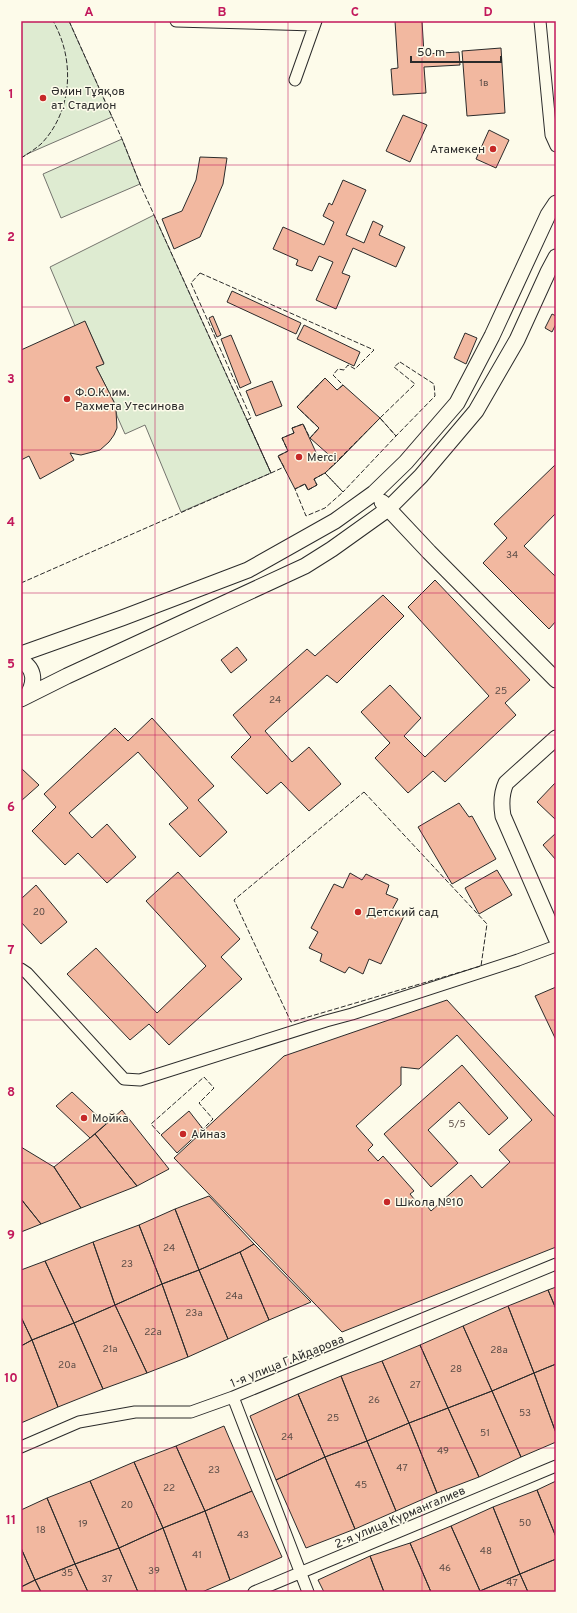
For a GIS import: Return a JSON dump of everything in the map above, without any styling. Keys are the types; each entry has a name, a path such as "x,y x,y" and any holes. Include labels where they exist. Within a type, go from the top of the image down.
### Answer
{"street":[{"path":"176,21 315,23 295,80"},
{"path":"540,21 551,135 556,146"},
{"path":"21,654 122,618 248,570 335,521 374,492 406,462 457,403 492,336 548,215 556,203"},
{"path":"24,698 67,676 305,566 332,549 388,509 421,476 476,411 517,340 556,257"},
{"path":"374,492 388,509 556,680"},
{"path":"21,661 29,666 33,674 30,691 24,698"},
{"path":"556,738 506,783 503,790 501,804 503,816 556,938"},
{"path":"21,969 27,973 124,1079 140,1080 360,1012 556,946"},
{"name":"1-я улица Г.Айдарова","path":"21,1447 79,1422 135,1412 191,1412 233,1397 556,1264"},
{"path":"233,1397 308,1592"},
{"name":"2-я улица Курмангалиев","path":"254,1592 556,1466"}],"green space":[{"path":"21,21 69,21 112,117 21,158"},
{"path":"122,139 140,184 61,218 43,174"},
{"path":"154,215 271,473 181,512 145,425 125,434 117,416 114,402 96,367 104,363 85,322 75,326 50,267"}],"building":[{"path":"395,21 422,21 424,54 459,52 460,65 424,67 426,93 393,95 391,69 398,68"},
{"path":"501,48 505,113 467,116 462,51"},
{"path":"403,115 427,125 410,162 386,151"},
{"name":"Атамекен","path":"489,130 509,140 496,168 476,159"},
{"path":"200,157 227,158 223,184 200,237 174,249 162,219 182,211 196,180"},
{"path":"343,180 366,190 346,235 364,243 373,221 383,226 379,235 405,247 396,267 353,248 342,273 350,276 336,309 316,300 333,262 319,256 312,271 296,265 298,260 273,249 283,227 324,245 334,222 323,216 329,203 332,205"},
{"path":"232,291 301,323 296,334 227,302"},
{"path":"552,314 556,316 556,324 552,332 545,328"},
{"path":"213,316 221,335 217,337 209,318"},
{"name":"Ф.О.К. им. Рахмета Утесинова","path":"85,321 104,364 96,367 114,402 117,428 109,442 100,450 81,455 70,453 74,460 40,479 29,456 21,460 21,350"},
{"path":"304,325 360,352 354,366 297,339"},
{"path":"465,333 477,338 466,364 454,358"},
{"path":"231,335 251,383 240,388 221,339"},
{"path":"325,378 337,390 343,385 380,418 337,462 310,438 319,428 297,407"},
{"path":"272,381 282,406 256,416 246,391"},
{"name":"Merci","path":"303,424 319,459 337,462 325,473 314,479 317,485 308,490 305,484 295,489 278,456 288,451 282,438 294,433 292,428"},
{"path":"556,464 556,513 524,546 556,577 556,621 549,629 483,563 507,538 494,524"},
{"path":"435,580 530,680 505,703 516,715 445,782 433,771 408,793 375,758 390,743 361,712 390,685 421,718 404,736 425,757 489,696 408,607"},
{"path":"383,595 404,616 337,683 327,675 265,731 292,762 309,747 341,784 309,811 281,782 267,794 231,757 251,737 233,715 307,649 315,656"},
{"path":"237,647 247,660 231,673 221,660"},
{"path":"152,718 214,786 198,800 227,832 200,857 169,824 188,808 138,752 69,813 92,838 107,824 136,857 107,883 78,853 65,865 32,831 56,807 44,794 115,728 128,741"},
{"path":"21,768 39,785 21,801"},
{"path":"556,782 556,820 537,802"},
{"path":"459,803 469,817 472,816 496,859 452,884 418,827"},
{"path":"556,833 556,860 543,845"},
{"path":"497,870 512,895 479,914 465,888"},
{"path":"178,872 240,939 221,957 242,979 169,1045 149,1024 130,1040 67,974 96,948 157,1013 206,966 146,901"},
{"path":"350,873 362,880 366,874 389,885 386,894 398,899 392,910 404,916 381,964 369,959 363,974 349,967 345,973 320,961 322,954 309,948 318,932 311,928 334,884 343,888"},
{"path":"36,885 67,922 41,944 21,922 21,899"},
{"path":"556,987 556,1040 535,996"},
{"name":"Школа №10","path":"447,1000 556,1118 556,1247 342,1332 174,1158 284,1056"},
{"path":"457,1035 532,1120 499,1150 510,1162 482,1188 471,1175 431,1211 423,1201 419,1205 410,1194 414,1191 383,1156 378,1161 368,1150 373,1145 356,1126 401,1085 401,1067 419,1069","holes":["462,1065 508,1118 489,1135 459,1102 428,1130 458,1163 431,1187 384,1134"]},
{"name":"Мойка","path":"72,1092 106,1124 90,1138 56,1106"},
{"path":"122,1110 169,1169 137,1186 95,1134"},
{"path":"189,1111 203,1129 177,1153 161,1135"},
{"path":"95,1134 137,1186 81,1208 54,1167"},
{"path":"21,1147 54,1167 81,1208 41,1224 21,1199"},
{"path":"209,1196 254,1244 240,1252 199,1270 175,1209"},
{"path":"21,1199 41,1224 21,1232"},
{"path":"175,1209 199,1270 162,1284 139,1225"},
{"path":"139,1225 162,1284 115,1305 93,1242"},
{"path":"93,1242 115,1305 74,1323 45,1261"},
{"path":"254,1244 311,1302 269,1320 240,1252"},
{"path":"240,1252 269,1320 228,1339 199,1270"},
{"path":"45,1261 74,1323 32,1340 21,1317 21,1270"},
{"path":"199,1270 228,1339 188,1357 162,1284"},
{"path":"162,1284 188,1357 147,1373 115,1305"},
{"path":"556,1287 556,1309 548,1290"},
{"path":"548,1290 556,1309 556,1364 534,1373 508,1306"},
{"path":"115,1305 147,1373 103,1389 74,1323"},
{"path":"508,1306 534,1373 492,1391 463,1326"},
{"path":"21,1317 32,1340 21,1346"},
{"path":"74,1323 103,1389 58,1407 32,1340"},
{"path":"463,1326 492,1391 448,1408 420,1345"},
{"path":"32,1340 58,1407 21,1423 21,1346"},
{"path":"420,1345 448,1408 409,1423 382,1361"},
{"path":"382,1361 409,1423 367,1441 341,1376"},
{"path":"556,1364 556,1433 534,1373"},
{"path":"534,1373 556,1433 556,1442 521,1457 492,1391"},
{"path":"341,1376 367,1441 325,1457 298,1394"},
{"path":"492,1391 521,1457 479,1477 448,1408"},
{"path":"298,1394 325,1457 276,1480 250,1416"},
{"path":"448,1408 479,1477 437,1493 409,1423"},
{"path":"409,1423 437,1493 396,1511 367,1441"},
{"path":"224,1426 252,1491 205,1511 176,1446"},
{"path":"367,1441 396,1511 355,1529 325,1457"},
{"path":"176,1446 205,1511 163,1528 134,1462"},
{"path":"325,1457 355,1529 306,1548 276,1480"},
{"path":"134,1462 163,1528 119,1548 90,1481"},
{"path":"90,1481 119,1548 75,1564 47,1498"},
{"path":"556,1481 556,1537 537,1490"},
{"path":"537,1490 556,1537 556,1559 520,1574 493,1507"},
{"path":"252,1491 282,1557 230,1580 205,1511"},
{"path":"47,1498 75,1564 35,1580 21,1548 21,1510"},
{"path":"493,1507 520,1574 480,1591 451,1526"},
{"path":"205,1511 230,1580 202,1592 187,1592 163,1528"},
{"path":"451,1526 480,1591 431,1592 410,1543"},
{"path":"163,1528 187,1592 138,1592 119,1548"},
{"path":"410,1543 431,1592 384,1592 370,1556"},
{"path":"21,1548 35,1580 21,1587"},
{"path":"119,1548 138,1592 88,1592 75,1564"},
{"path":"370,1556 384,1592 324,1592 318,1580"},
{"path":"556,1559 556,1592 528,1592 520,1574"},
{"path":"75,1564 88,1592 41,1592 35,1580"},
{"path":"520,1574 528,1592 480,1592 480,1591"},
{"path":"35,1580 41,1592 21,1592 21,1587"}],"fence":[{"path":"21,158 41,144 52,131 65,101 67,84 65,52 53,21"},
{"path":"21,583 271,473 140,184 122,139 69,21"},
{"path":"200,273 374,350 355,369 348,365 344,370 338,369 333,375 343,385 337,390 325,378 297,407 319,428 310,438 303,424 292,428 294,433 282,438 288,451 278,456 284,467 271,473 247,420 251,418 191,283 200,273"},
{"path":"400,362 434,384 435,396 396,436 380,418 415,384 394,367 400,362"},
{"path":"380,418 396,436 343,492 325,473 380,418"},
{"path":"325,473 343,492 325,508 306,516 295,489 305,484 308,490 317,485 314,479 325,473"},
{"path":"364,792 487,924 481,966 291,1022 234,900 364,792"},
{"path":"160,1134 151,1124 204,1077 214,1088 199,1103 213,1119 203,1129 201,1127"}],"place":[{"name":"Әмин Тұяқов ат. Стадион","path":"43,98"},
{"name":"Атамекен","path":"493,149"},
{"name":"Ф.О.К. им. Рахмета Утесинова","path":"67,399"},
{"name":"Merci","path":"299,457"},
{"name":"Детский сад","path":"358,912"},
{"name":"Мойка","path":"84,1118"},
{"name":"Айназ","path":"183,1134"},
{"name":"Школа №10","path":"387,1202"}]}
